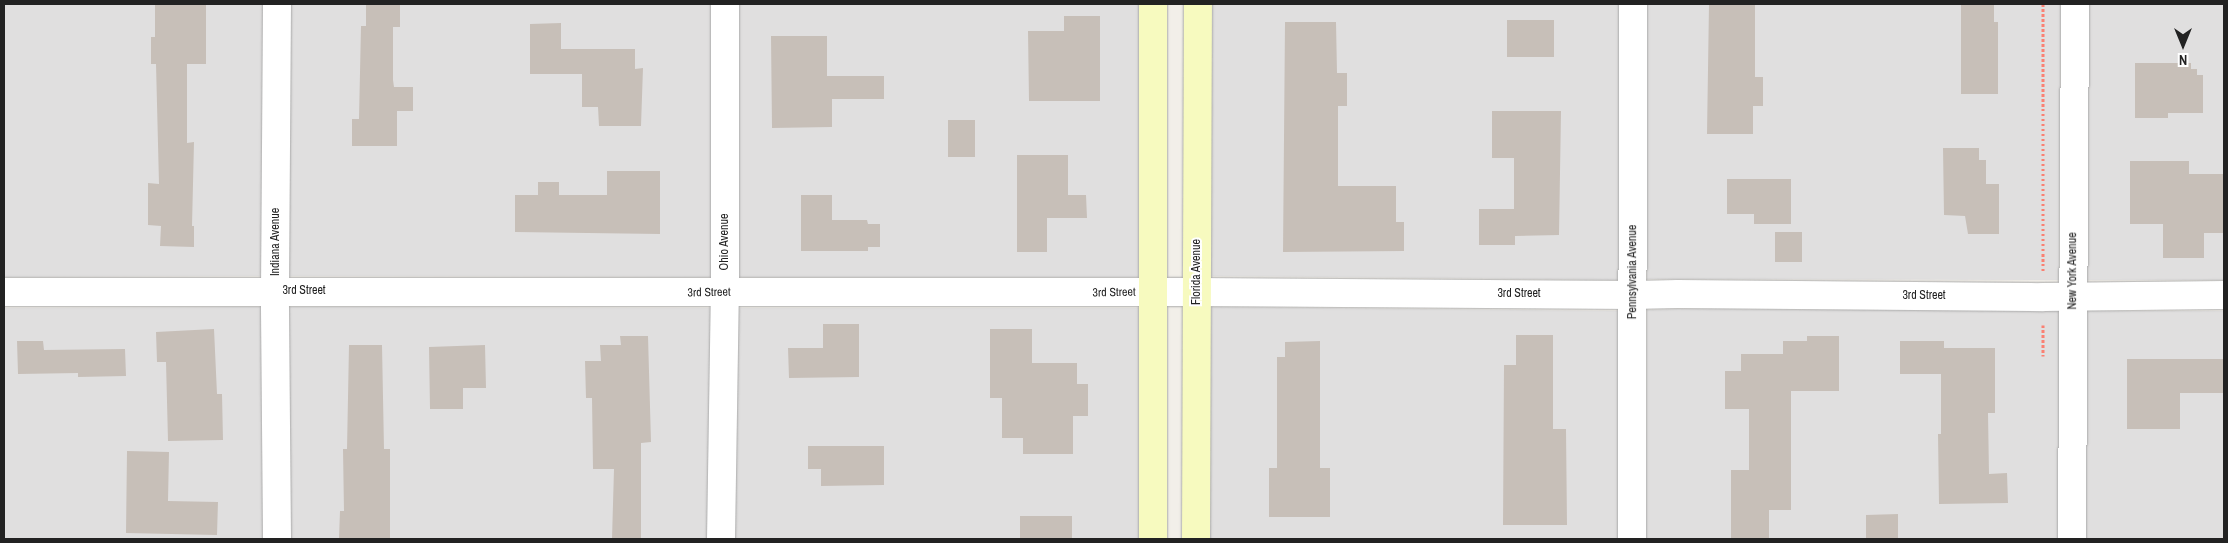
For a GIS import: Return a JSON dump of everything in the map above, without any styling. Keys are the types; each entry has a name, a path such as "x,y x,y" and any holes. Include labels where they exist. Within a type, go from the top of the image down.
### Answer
{"main road":[{"path":"1153,4 1153,539"},
{"name":"Florida Avenue","path":"1196,539 1198,4"}],"street":[{"name":"Indiana Avenue","path":"277,4 275,291 277,539"},
{"name":"Ohio Avenue","path":"721,539 725,293 725,4"},
{"name":"Pennsylvania Avenue","path":"1632,539 1633,4"},
{"name":"New York Avenue","path":"2072,539 2075,4"},
{"name":"3rd Street","path":"4,292 1197,292 1633,295 2224,295"}],"shaded area":[{"path":"4,4 263,4 262,276 4,277"},
{"path":"291,4 711,4 711,277 289,276"},
{"path":"739,4 1139,4 1139,277 739,277"},
{"path":"1212,4 1619,4 1619,280 1211,276"},
{"path":"1647,4 2061,4 2059,280 1647,279"},
{"path":"2088,4 2224,4 2224,280 2086,280"},
{"path":"262,307 263,539 4,539 4,308"},
{"path":"289,307 711,308 708,539 291,539"},
{"path":"1210,307 1619,311 1618,539 1209,539"},
{"path":"738,308 1139,308 1139,539 735,539"},
{"path":"1647,310 2059,311 2059,539 1646,539"},
{"path":"2086,311 2224,311 2224,539 2086,539"}],"building":[{"path":"155,4 206,4 206,64 187,64 187,143 194,142 192,226 194,226 194,247 160,246 161,226 148,225 148,183 159,184 156,64 151,64 151,37 155,37"},
{"path":"366,4 400,4 400,27 393,27 393,80 394,87 413,87 413,111 397,111 397,146 352,146 352,119 359,119 361,26 366,26"},
{"path":"1709,4 1755,4 1755,77 1763,77 1763,106 1753,106 1753,134 1707,134"},
{"path":"1961,4 1994,4 1994,22 1998,22 1998,94 1961,94"},
{"path":"1064,16 1100,16 1100,101 1029,101 1028,31 1064,31"},
{"path":"1507,20 1554,20 1554,57 1507,57"},
{"path":"1285,22 1336,22 1337,73 1347,73 1347,106 1338,106 1338,186 1396,186 1396,222 1404,222 1404,251 1283,252"},
{"path":"561,23 561,49 635,49 635,69 643,68 641,126 599,126 598,107 582,107 582,74 530,74 530,24"},
{"path":"771,36 827,36 827,76 884,76 884,99 832,99 832,127 772,128"},
{"path":"2135,63 2191,63 2191,69 2197,69 2197,75 2203,75 2203,113 2168,113 2168,118 2135,118"},
{"path":"1492,111 1561,111 1559,235 1515,236 1515,245 1479,245 1479,209 1514,209 1514,158 1492,158"},
{"path":"948,120 975,120 975,157 948,157"},
{"path":"1943,148 1979,148 1979,160 1986,160 1986,184 1999,184 1999,234 1968,234 1965,216 1944,215"},
{"path":"1017,155 1068,155 1068,195 1086,195 1087,218 1047,218 1047,252 1017,252"},
{"path":"2130,161 2189,161 2189,174 2224,174 2224,233 2204,233 2204,258 2163,258 2163,224 2130,224"},
{"path":"607,171 660,171 660,234 515,232 515,195 538,195 538,182 559,182 559,195 607,195"},
{"path":"1727,179 1791,179 1791,224 1754,224 1754,214 1727,214"},
{"path":"801,195 832,195 832,220 867,220 868,224 880,224 880,247 868,247 868,251 801,251"},
{"path":"1775,232 1802,232 1802,262 1775,262"},
{"path":"823,324 859,324 859,377 789,378 788,348 823,348"},
{"path":"214,329 217,394 222,394 223,440 168,441 166,362 157,362 156,332"},
{"path":"990,329 1032,329 1032,363 1077,363 1077,384 1088,384 1088,416 1073,416 1073,454 1023,454 1023,438 1002,438 1002,398 990,398"},
{"path":"1516,335 1553,335 1553,429 1566,429 1567,525 1503,525 1504,365 1516,365"},
{"path":"620,336 648,336 651,442 641,443 641,539 612,539 614,469 593,469 592,398 586,398 585,361 601,361 600,345 621,345"},
{"path":"1807,336 1839,336 1839,391 1791,391 1791,510 1769,510 1769,539 1731,539 1731,470 1749,470 1749,409 1725,409 1725,371 1741,371 1741,354 1783,354 1783,341 1807,341"},
{"path":"17,341 43,341 44,350 125,349 126,376 78,377 78,373 18,374"},
{"path":"1320,341 1320,468 1330,468 1330,517 1269,517 1269,468 1277,468 1277,357 1285,357 1285,342"},
{"path":"1900,341 1944,341 1944,348 1995,348 1995,413 1988,413 1989,474 2007,473 2008,503 1939,504 1938,434 1941,434 1941,374 1900,374"},
{"path":"349,345 382,345 384,449 390,449 390,539 339,539 340,511 344,511 343,449 347,449"},
{"path":"485,345 486,388 463,388 463,409 430,409 429,347"},
{"path":"2127,359 2224,359 2224,393 2180,393 2180,429 2127,429"},
{"path":"808,446 884,446 884,485 821,486 821,469 808,469"},
{"path":"127,451 169,452 168,501 218,502 217,535 126,533"},
{"path":"1898,514 1898,539 1866,539 1866,515"},
{"path":"1020,516 1072,516 1072,539 1020,539"}]}
